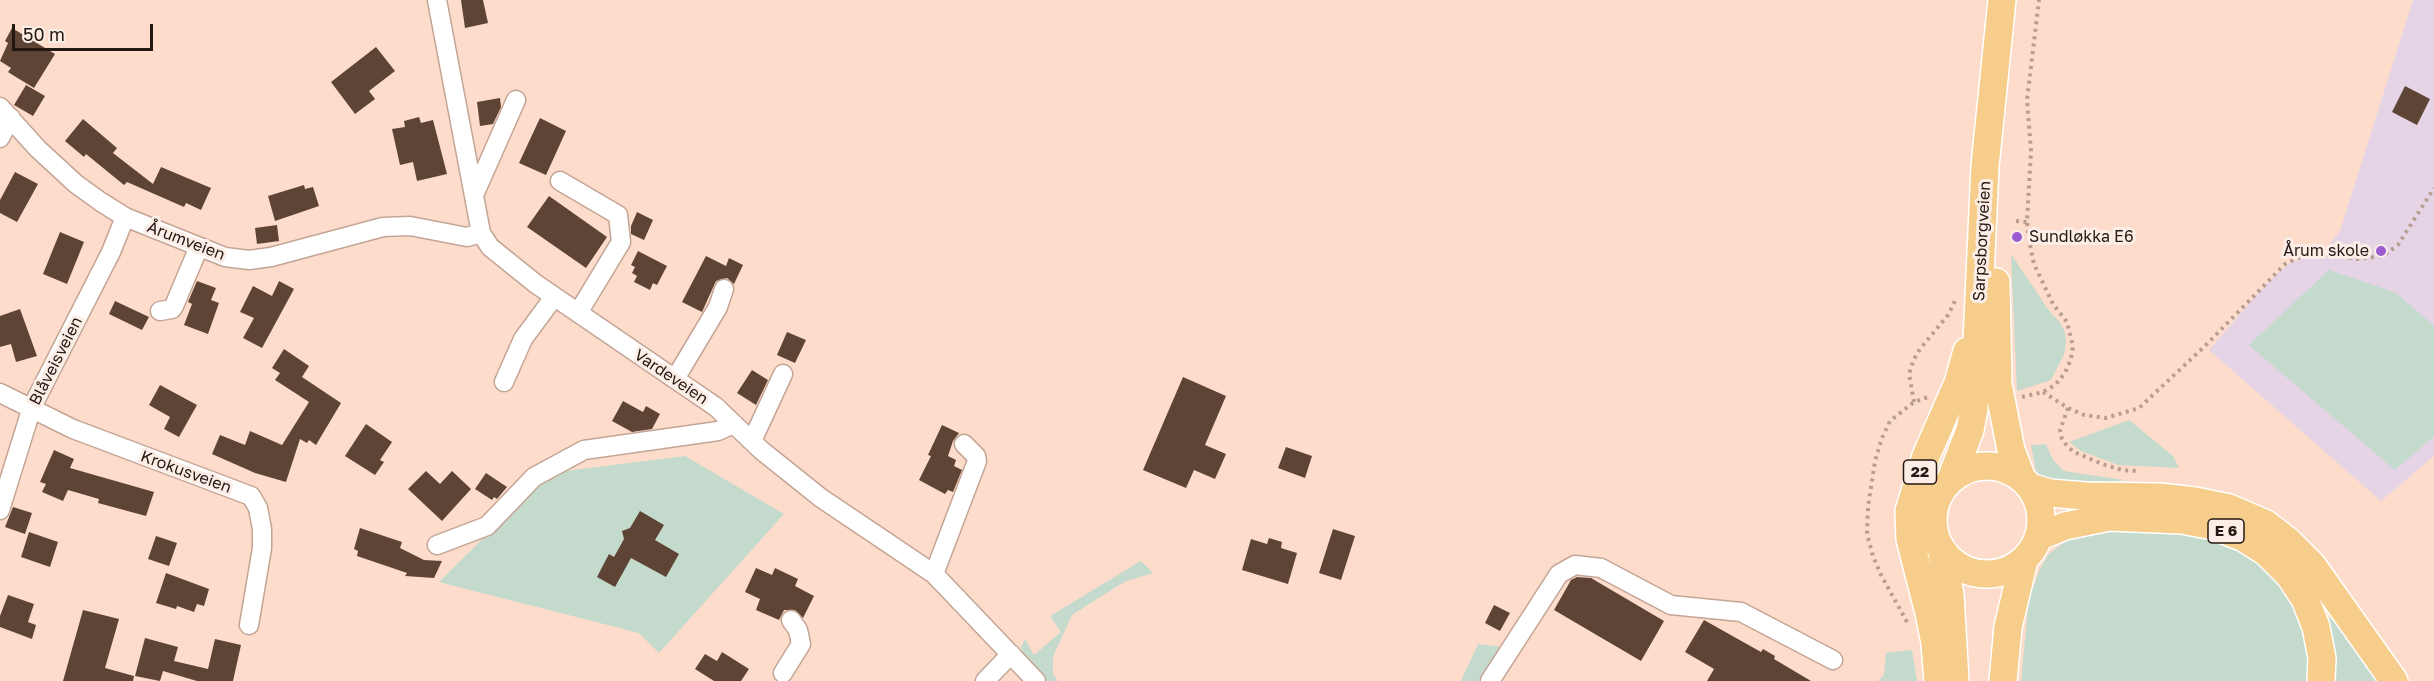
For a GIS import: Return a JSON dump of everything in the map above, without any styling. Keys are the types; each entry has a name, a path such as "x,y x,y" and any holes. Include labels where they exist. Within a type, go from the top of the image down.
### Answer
{"highway":[{"name":"Sarpsborgveien","path":"1951,479 1970,430 1974,409 1986,155 2002,0"},
{"name":"Sarpsborgveien","path":"2017,0 2006,92 1995,259 1998,384 2011,450 2026,483"},
{"name":"22","path":"1938,681 1935,643 1910,539 1909,511 1926,456 1964,366 1969,299 1979,268"},
{"name":"22","path":"1955,681 1952,607 1942,552 1935,537 1932,522 1934,506 1941,491 1951,479 1979,466 2001,468 2026,483"},
{"path":"2003,681 2008,627 2024,560 2038,537 2040,511 2026,483"},
{"name":"E 6","path":"2026,483 2059,494 2195,501 2229,508 2265,524 2288,541 2312,564 2394,681"},
{"name":"E 6","path":"2038,537 2065,526 2109,517 2182,520 2213,526 2244,538 2266,552 2289,574 2305,599 2316,627 2322,658 2321,681"},
{"path":"1942,552 1966,571 1982,574 1997,573 2024,560"}],"street":[{"name":"Vardeveien","path":"437,0 481,233 490,247 514,269 716,407 752,441 821,498 934,574 1036,681"},
{"path":"474,195 516,100"},
{"path":"0,138 5,113"},
{"name":"Årumveien","path":"5,113 76,184 125,217 198,249 225,257 249,260 271,257 382,227 410,226 467,237 481,233"},
{"path":"560,181 618,214 621,242 578,313"},
{"name":"Blåveisveien","path":"0,510 32,407 111,252 125,217"},
{"path":"160,310 172,309 174,306 198,249"},
{"path":"675,379 718,307 724,289"},
{"path":"504,382 524,339 554,297"},
{"path":"752,441 783,374"},
{"name":"Krokusveien","path":"0,393 73,429 251,496 258,508 262,529 262,548 249,626"},
{"path":"437,545 487,526 534,477 584,450 718,431 734,424"},
{"path":"934,574 977,461 976,456 964,444"},
{"path":"1490,681 1559,574 1575,565 1601,568 1671,605 1741,612 1833,660"},
{"path":"783,673 801,644 798,630 791,621"},
{"path":"985,681 1011,654"}],"path":[{"path":"2016,398 2043,392 2055,385 2065,374 2071,359 2072,336 2067,322 2053,304 2034,264 2027,222 2031,151 2027,100 2039,0"},
{"path":"2043,392 2084,415 2106,418 2139,408 2205,346 2285,264 2307,254 2357,259 2383,256 2398,244 2434,188"},
{"path":"2016,221 2027,222"},
{"path":"1914,402 1910,374 1914,359 1948,315 1958,296"},
{"path":"2068,408 2060,430 2067,446 2074,452 2104,465 2121,470 2138,471"}],"shaded area":[{"name":"Årum skole","path":"2413,0 2434,0 2434,456 2381,501 2209,350 2268,282 2290,263 2312,256 2327,255 2328,246 2340,231"}],"green space":[{"path":"2011,254 2050,312 2059,321 2065,332 2066,342 2064,355 2051,380 2017,391"},
{"path":"2329,270 2396,293 2434,326 2434,436 2395,470 2249,345"},
{"path":"2129,420 2173,456 2179,468 2118,465 2081,451 2069,442"},
{"path":"2046,444 2053,460 2064,471 2124,480 2095,486 2058,487 2037,477 2031,445"},
{"path":"685,456 784,514 659,653 639,633 439,582 549,473"},
{"path":"2168,530 2197,533 2224,543 2247,555 2270,574 2286,593 2303,624 2311,661 2310,681 2021,681 2029,598 2048,555 2068,539 2088,532"},
{"path":"1141,561 1153,573 1124,582 1072,615 1053,657 1053,674 1058,681 1044,681 1023,654 1021,647 1025,639 1034,655 1061,632 1050,616"},
{"path":"2333,618 2379,681 2331,681 2323,620"},
{"path":"1478,644 1504,647 1482,681 1461,681"},
{"path":"1912,650 1917,681 1878,681 1884,675 1886,653"}],"building":[{"path":"461,0 483,0 488,23 465,28"},
{"path":"12,28 55,54 34,88 8,72 11,68 0,61 8,43 5,41"},
{"path":"376,47 395,71 369,91 375,99 355,114 331,82"},
{"path":"26,85 45,96 33,116 14,105"},
{"path":"2405,86 2430,99 2417,125 2392,112"},
{"path":"500,98 501,107 493,124 480,126 477,102"},
{"path":"419,117 421,123 433,120 447,174 417,181 413,162 400,165 392,129 405,127 404,121"},
{"path":"540,118 566,131 546,175 519,163"},
{"path":"83,119 117,148 113,153 153,184 161,167 211,188 201,210 186,203 184,207 127,182 124,185 86,154 84,157 65,141"},
{"path":"15,172 38,184 17,222 0,213 0,200"},
{"path":"304,185 305,189 313,187 319,206 275,221 268,196"},
{"path":"549,196 607,237 586,268 527,227"},
{"path":"637,212 653,220 644,240 631,234 631,226"},
{"path":"277,225 279,241 257,244 255,228"},
{"path":"60,232 84,242 67,284 43,274"},
{"path":"638,251 667,266 657,285 653,283 650,290 634,282 637,276 632,273 635,267 631,265"},
{"path":"706,256 726,266 729,258 743,265 734,284 727,278 716,281 702,312 682,302"},
{"path":"197,281 216,288 211,300 219,303 208,334 184,325 192,304 188,302"},
{"path":"279,281 294,289 262,348 243,338 254,318 240,312 253,286 272,296"},
{"path":"115,301 149,317 142,330 109,314"},
{"path":"20,309 37,356 16,362 11,344 0,347 0,316"},
{"path":"787,332 806,340 795,363 777,355"},
{"path":"284,349 309,366 302,377 341,403 316,445 309,440 307,443 300,439 286,482 255,473 212,454 220,435 245,445 250,431 282,445 309,402 275,380 280,373 272,368"},
{"path":"752,370 768,380 756,405 737,393"},
{"path":"1183,377 1226,396 1205,445 1226,454 1215,479 1194,470 1186,488 1143,470"},
{"path":"160,385 197,405 179,437 164,429 170,417 149,405"},
{"path":"623,401 643,412 646,406 660,414 652,429 632,432 612,421"},
{"path":"366,424 392,442 380,460 384,462 375,475 345,456"},
{"path":"942,425 959,433 953,441 948,456 956,460 954,466 962,470 953,492 948,490 945,494 919,480 931,456 928,455"},
{"path":"1286,447 1312,456 1305,478 1278,468"},
{"path":"54,450 74,459 70,468 154,492 146,516 98,503 99,499 68,490 63,501 42,492 46,484 40,482"},
{"path":"426,471 440,484 452,471 471,489 442,521 408,489"},
{"path":"486,473 507,487 497,499 494,497 492,500 475,489"},
{"path":"13,507 32,513 25,534 5,527"},
{"path":"640,511 664,525 655,540 679,554 666,577 631,558 615,587 597,577 609,554 614,557 624,539 622,531 630,528"},
{"path":"360,528 402,542 400,548 424,560 442,561 434,578 405,576 407,573 357,556 358,551 354,549"},
{"path":"1333,529 1355,536 1341,580 1319,573"},
{"path":"29,532 58,542 50,567 21,557"},
{"path":"156,536 177,543 169,566 148,559"},
{"path":"1269,538 1282,542 1281,548 1297,553 1288,584 1242,570 1251,539 1267,544"},
{"path":"756,568 772,575 775,568 798,579 795,586 814,596 803,618 795,610 784,610 779,620 756,610 760,599 745,592"},
{"path":"166,573 209,589 204,606 197,604 194,612 177,606 176,609 156,603"},
{"path":"1577,577 1591,578 1664,621 1641,661 1554,610 1571,580"},
{"path":"8,595 34,604 28,622 36,625 32,639 0,627 0,616"},
{"path":"1494,605 1510,613 1500,631 1485,623"},
{"path":"83,610 119,619 105,668 134,676 133,681 63,681"},
{"path":"1704,620 1761,652 1763,649 1775,656 1774,659 1811,681 1707,681 1714,669 1685,652"},
{"path":"145,638 178,647 174,661 208,669 215,639 241,645 233,681 197,681 163,671 160,681 135,676"},
{"path":"722,652 749,669 741,681 714,681 695,669 705,654 717,661"}],"place":[{"name":"Sundløkka E6","path":"2017,237"},
{"name":"Årum skole","path":"2381,251"}]}
